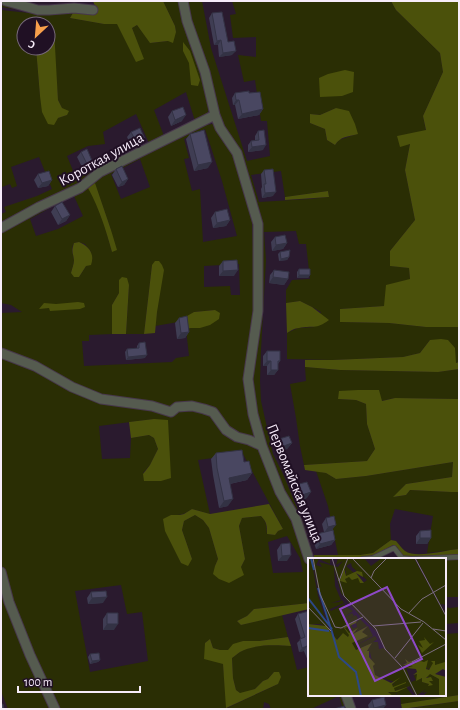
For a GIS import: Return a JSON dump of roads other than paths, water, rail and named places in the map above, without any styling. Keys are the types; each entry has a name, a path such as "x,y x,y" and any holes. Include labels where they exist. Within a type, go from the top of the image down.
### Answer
{"street":[{"path":"6,1 38,10 74,8 93,10"},
{"name":"Первомайская улица","path":"183,1 187,21 206,72 215,115 220,128 237,153 258,224 258,311 248,379 253,414 262,446 280,492 296,519 309,558"},
{"name":"Короткая улица","path":"1,228 39,207 80,188 100,172 215,115"},
{"path":"1,353 35,366 72,387 101,399 152,406 171,412 177,407 192,406 213,412 226,430 262,446"},
{"path":"1,572 9,602 30,655 55,709"},
{"path":"346,696 351,709"}],"lane":[{"path":"373,558 394,548 402,558"},
{"path":"435,558 459,557"}]}
